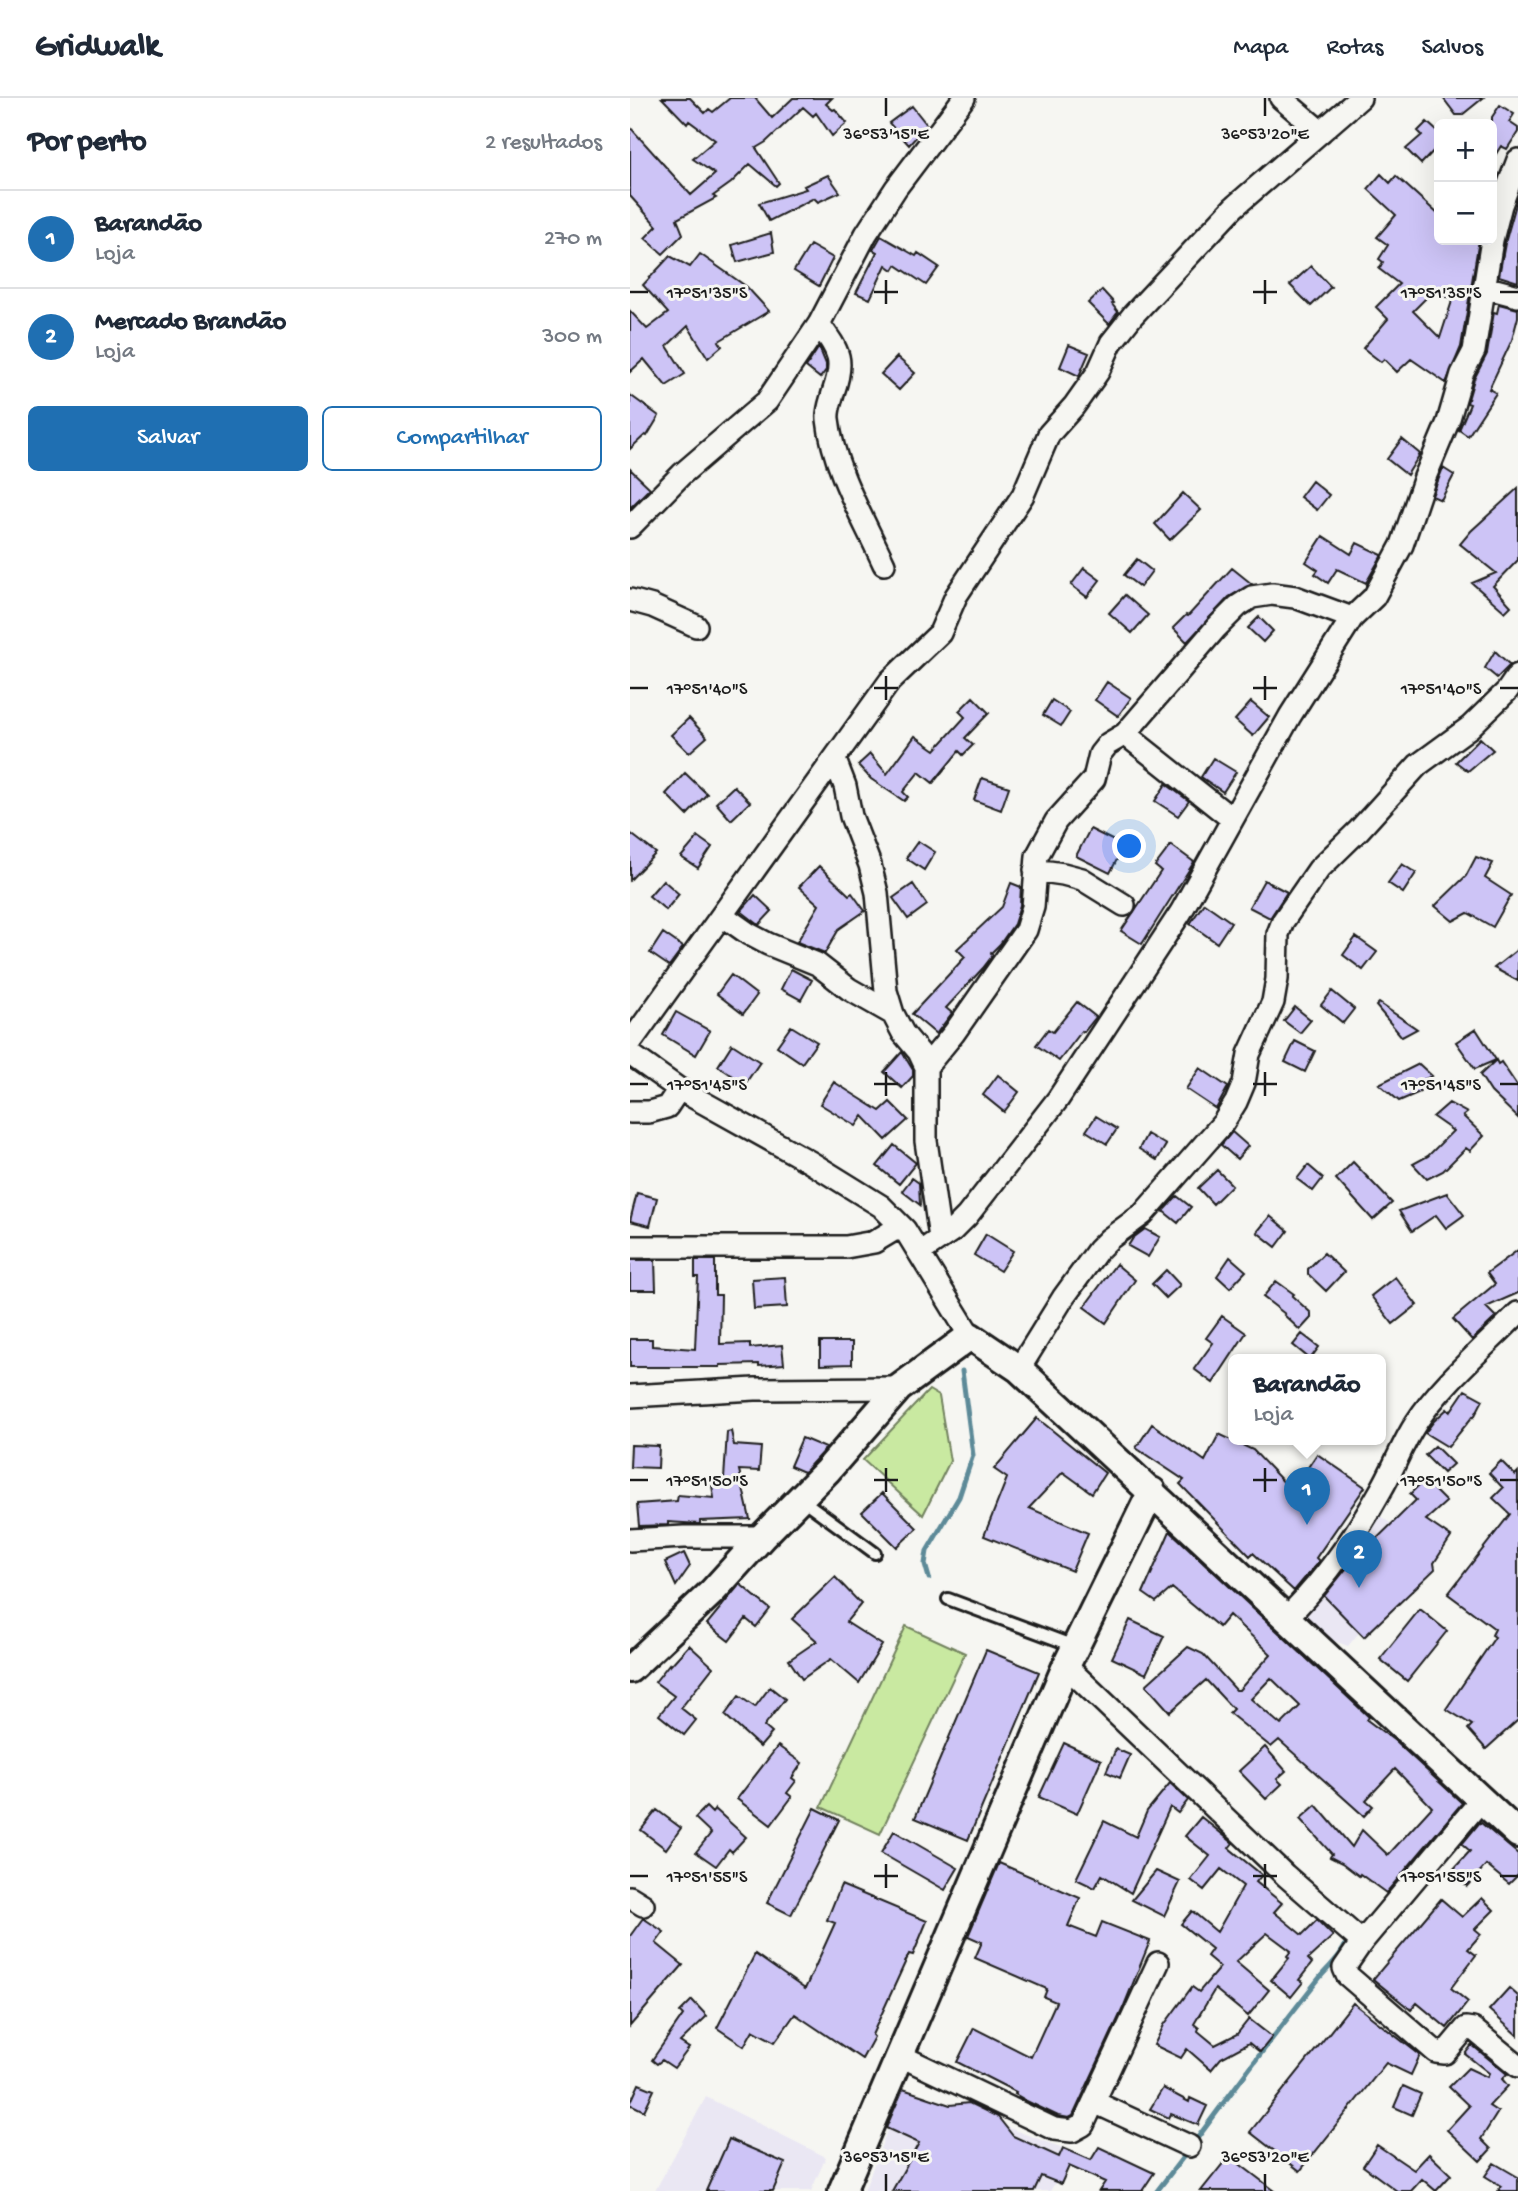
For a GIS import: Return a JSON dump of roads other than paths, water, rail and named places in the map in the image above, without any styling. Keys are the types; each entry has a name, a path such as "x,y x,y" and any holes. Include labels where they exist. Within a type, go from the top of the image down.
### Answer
{"street":[{"path":"630,527 682,474 767,401 819,324 866,234 910,168 964,98"},
{"path":"1282,98 1321,132"},
{"path":"630,1043 890,681 940,633 956,596 1023,495 1049,434 1074,406 1098,372 1111,342 1158,286 1234,207 1360,98"},
{"path":"919,1253 953,1230 985,1195 1058,1099 1181,912 1290,716 1352,618 1374,597 1402,545 1425,477 1448,422 1462,374 1474,351 1501,205 1518,160"},
{"path":"1484,287 1518,296"},
{"path":"819,324 841,364 827,416 833,442 846,482 884,564"},
{"path":"926,1068 954,1033 1026,930 1033,907 1037,856 1056,821 1094,779 1100,754 1108,744 1125,734 1216,628 1238,606 1252,597 1272,594 1295,597 1352,618"},
{"path":"630,600 652,606 696,626"},
{"path":"1019,1368 1063,1298 1098,1250 1108,1239 1143,1214 1223,1123 1236,1102 1244,1083 1249,1054 1273,1002 1277,979 1278,934 1283,921 1319,869 1418,765 1469,727 1500,698 1518,675"},
{"path":"1125,734 1232,819"},
{"path":"835,760 877,893 887,991 893,1014 903,1033 919,1052 926,1068 926,1141 940,1238"},
{"path":"1035,870 1082,879 1124,905"},
{"path":"722,915 768,944 817,964 849,989 893,1014"},
{"path":"630,1054 674,1096 810,1161 881,1206 919,1253 970,1336 1019,1368 1518,1834"},
{"path":"630,1112 649,1112 674,1096"},
{"path":"630,1247 846,1247 874,1242 899,1230"},
{"path":"1286,1618 1333,1566 1382,1489 1417,1421 1439,1394 1518,1313"},
{"path":"630,1669 712,1592 899,1388 970,1336"},
{"path":"630,1396 755,1389 899,1388"},
{"path":"842,2191 1071,1656 1152,1491"},
{"path":"630,1540 762,1537"},
{"path":"1071,1656 1285,1875 1362,1942"},
{"path":"1482,1800 1362,1942 1344,1971 1436,2052 1445,2053 1466,2028 1473,2029 1518,2066"},
{"path":"901,2056 1054,2129 1072,2131 1083,2125 1158,1964"},
{"path":"1094,2102 1189,2146"}],"lane":[{"path":"800,1498 875,1553"},
{"path":"948,1599 1071,1656"}],"waterway":[{"path":"929,1578 925,1564 927,1551 959,1497 973,1455 962,1371"},
{"path":"1193,2144 1288,2017 1338,1957 1348,1936"},
{"path":"1157,2191 1187,2152"}],"place":[{"name":"Barandão","path":"1307,1525"},
{"name":"Mercado Brandão","path":"1359,1588"}]}
